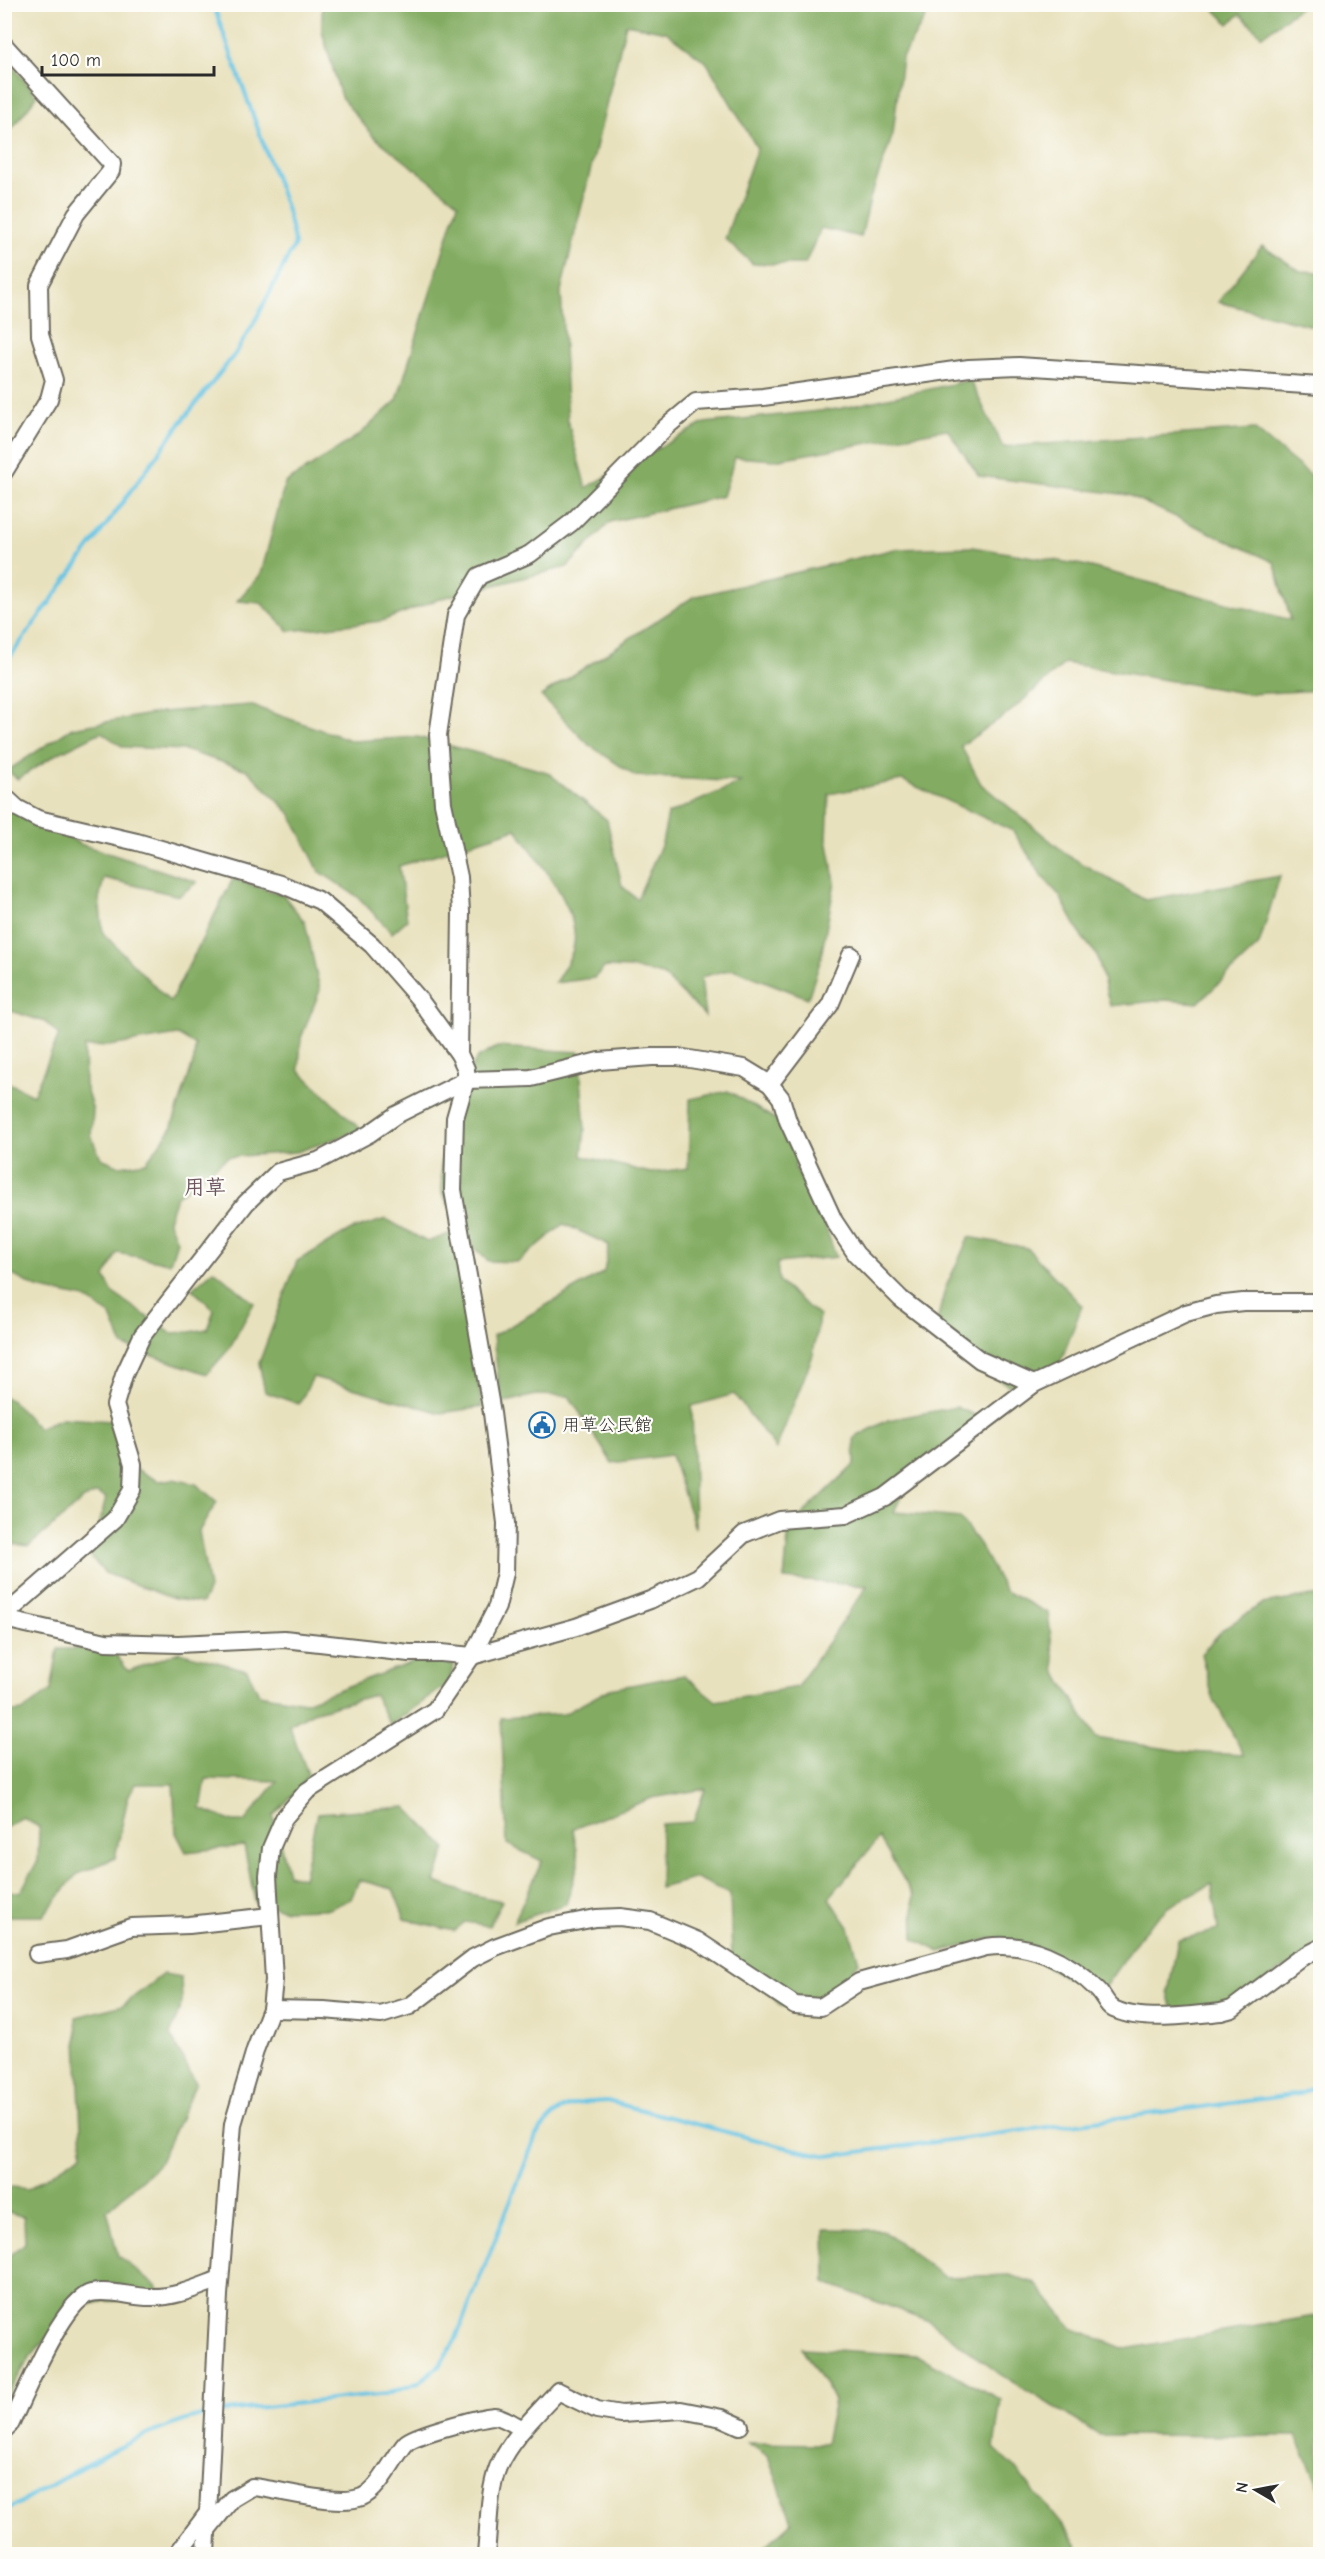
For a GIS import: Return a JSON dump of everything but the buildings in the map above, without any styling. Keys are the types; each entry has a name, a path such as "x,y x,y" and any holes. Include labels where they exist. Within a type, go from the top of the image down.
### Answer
{"street":[{"path":"4,45 112,164 111,171 76,214 39,285 40,335 54,380 49,399 4,472"},
{"path":"459,1054 460,888 444,803 438,735 456,615 480,576 530,554 571,523 666,427 696,402 763,397 969,368 1019,366 1320,386"},
{"path":"4,796 17,808 38,819 137,842 281,884 320,901 372,945 419,999 459,1054 466,1070 466,1080 455,1118 453,1190 492,1413 506,1523 506,1573 497,1607 472,1656 435,1710 307,1791 285,1818 271,1848 268,1876 274,1980 271,2009 255,2050 233,2124 220,2279 206,2554"},
{"path":"770,1084 830,1005 851,955"},
{"path":"4,1617 115,1520 127,1500 132,1490 133,1464 115,1405 124,1375 142,1336 246,1203 278,1172 318,1161 369,1134 396,1115 466,1080 531,1078 599,1061 669,1057 744,1068 770,1084 781,1098 788,1121 834,1221 856,1254 901,1299 980,1360 1034,1384"},
{"path":"4,1617 106,1642 178,1644 284,1639 409,1653 472,1656 576,1627 650,1600 698,1577 744,1534 779,1520 846,1515 885,1497 1034,1384 1186,1313 1216,1305 1243,1302 1320,1302"},
{"path":"37,1954 67,1950 131,1927 189,1925 270,1916"},
{"path":"271,2009 381,2014 400,2009 410,2006 472,1958 495,1947 549,1927 596,1918 620,1917 650,1921 698,1941 795,2005 821,2007 859,1982 986,1947 1005,1944 1033,1949 1076,1971 1091,1984 1112,2009 1128,2015 1209,2013 1232,2009 1297,1960 1320,1948"},
{"path":"4,2430 11,2423 50,2340 76,2301 91,2293 151,2298 175,2295 220,2279"},
{"path":"486,2554 494,2485 499,2466 523,2429 558,2391 597,2410 621,2414 681,2410 722,2418 740,2426"},
{"path":"177,2554 232,2499 252,2487 287,2494 345,2499 362,2497 386,2471 407,2441 496,2416 523,2429"}],"green space":[{"path":"322,5 933,5 902,57 893,134 870,199 861,237 821,228 805,264 753,264 725,239 757,148 707,63 666,32 626,24 561,291 568,422 586,488 704,423 838,409 970,380 1003,447 1254,429 1320,483 1320,690 1249,694 1065,663 1011,711 961,746 981,784 1069,856 1145,900 1280,876 1259,945 1198,1003 1165,1000 1110,1006 1097,955 1082,937 1059,895 1042,876 1013,831 902,780 829,794 827,839 835,882 820,962 808,998 733,969 701,977 705,1016 663,975 630,968 605,967 594,978 555,983 573,949 575,934 572,919 556,886 516,829 399,866 407,920 392,933 359,898 319,871 290,813 247,770 184,750 123,747 101,732 55,755 18,779 7,771 72,728 162,712 250,705 353,741 418,737 547,772 607,820 622,886 637,899 662,843 668,814 742,782 635,776 588,744 541,696 693,597 895,549 972,547 1083,565 1291,620 1274,562 1128,495 979,476 947,429 774,460 735,457 723,496 610,522 567,567 442,598 382,621 289,631 261,603 237,601 261,574 285,483 359,435 397,400 458,203 373,136 341,97 322,31"},
{"path":"1210,5 1303,5 1262,36 1240,14 1229,24"},
{"path":"4,56 37,96 5,138 4,138"},
{"path":"1262,246 1300,271 1320,272 1320,328 1218,302"},
{"path":"5,801 80,844 197,882 179,896 104,878 99,899 103,933 170,1002 233,879 283,895 305,922 320,990 301,1038 299,1070 361,1130 297,1152 228,1157 176,1197 168,1220 177,1241 170,1263 117,1253 105,1277 113,1293 171,1333 207,1329 214,1310 192,1289 214,1270 254,1303 229,1349 207,1374 123,1346 111,1316 85,1298 37,1288 11,1274 5,1278 5,1081 33,1095 59,1035 45,1022 5,1009","holes":["178,1035 195,1045 194,1060 171,1129 146,1162 120,1166 101,1158 91,1136 93,1111 85,1085 84,1047 109,1046"]},
{"path":"497,1047 579,1052 585,1130 582,1156 651,1173 688,1168 690,1099 728,1091 777,1120 796,1147 795,1168 815,1196 836,1257 777,1263 779,1282 819,1316 813,1355 776,1449 734,1394 692,1406 695,1528 671,1455 612,1463 569,1396 536,1395 501,1403 493,1336 604,1272 609,1245 564,1224 518,1262 488,1261 472,1246 442,1194 441,1162 452,1111 476,1059"},
{"path":"386,1219 427,1242 455,1232 482,1407 441,1413 313,1377 299,1404 265,1392 259,1363 297,1261 351,1230"},
{"path":"969,1237 1027,1248 1082,1306 1059,1366 1010,1386 957,1358 936,1325 945,1289"},
{"path":"4,1396 38,1428 62,1418 111,1421 127,1464 158,1481 173,1479 196,1484 217,1502 199,1531 209,1589 202,1603 174,1599 105,1573 91,1557 106,1498 97,1493 84,1499 29,1546 5,1543"},
{"path":"956,1407 977,1416 966,1430 915,1465 894,1512 960,1518 979,1544 1005,1591 1048,1613 1055,1670 1096,1738 1188,1752 1244,1755 1213,1698 1201,1654 1223,1629 1262,1604 1320,1595 1320,1946 1233,2001 1176,2021 1168,1992 1178,1940 1218,1930 1212,1884 1168,1907 1143,1932 1099,1995 993,1938 940,1952 914,1939 913,1895 879,1838 829,1898 849,1927 859,1962 814,2012 781,2006 732,1957 730,1894 697,1878 660,1888 661,1824 693,1822 705,1789 652,1798 573,1829 579,1862 566,1904 514,1922 542,1861 507,1844 501,1718 564,1714 610,1689 684,1675 716,1701 797,1687 867,1586 784,1579 789,1527 855,1464 854,1438 888,1420"},
{"path":"111,1648 128,1671 179,1652 247,1670 259,1694 305,1702 418,1660 454,1665 448,1684 390,1725 374,1695 313,1712 289,1725 308,1774 303,1784 273,1816 288,1874 303,1878 317,1813 406,1807 446,1848 435,1882 470,1894 502,1901 489,1926 465,1922 454,1931 405,1919 393,1889 359,1880 351,1899 329,1909 286,1910 255,1902 244,1846 186,1852 176,1833 173,1784 135,1784 128,1797 115,1858 76,1875 43,1916 5,1916 5,1890 20,1893 38,1860 39,1827 23,1818 5,1828 4,1775 7,1763 5,1763 5,1713 22,1711 51,1690 58,1649","holes":["206,1779 277,1781 244,1822 233,1822 201,1809"]},
{"path":"163,1974 181,1977 182,2003 170,2035 196,2083 159,2164 107,2210 118,2256 156,2286 166,2302 106,2301 73,2308 30,2357 5,2399 5,2260 25,2243 24,2217 5,2211 5,2186 28,2189 82,2154 76,2017 123,2005"},
{"path":"825,2229 882,2230 944,2277 1010,2275 1035,2283 1072,2328 1125,2349 1320,2315 1320,2488 1296,2436 1100,2435 1001,2375 929,2321 826,2283"},
{"path":"802,2348 917,2355 1001,2400 994,2448 1014,2467 1077,2544 1080,2554 757,2554 792,2522 768,2456 748,2443 825,2444 834,2400"}],"waterway":[{"path":"4,665 182,421 235,354 254,323 295,244 286,207 213,4"},
{"path":"217,2412 387,2394 418,2383 439,2366 455,2341 536,2136 551,2117 566,2107 607,2101 788,2148 828,2156 1300,2094 1320,2085"},
{"path":"4,2512 129,2443 155,2431 209,2414"}],"place":[{"name":"用草公民館","path":"542,1425"}],"district":[{"name":"用草","path":"205,1187"}]}
